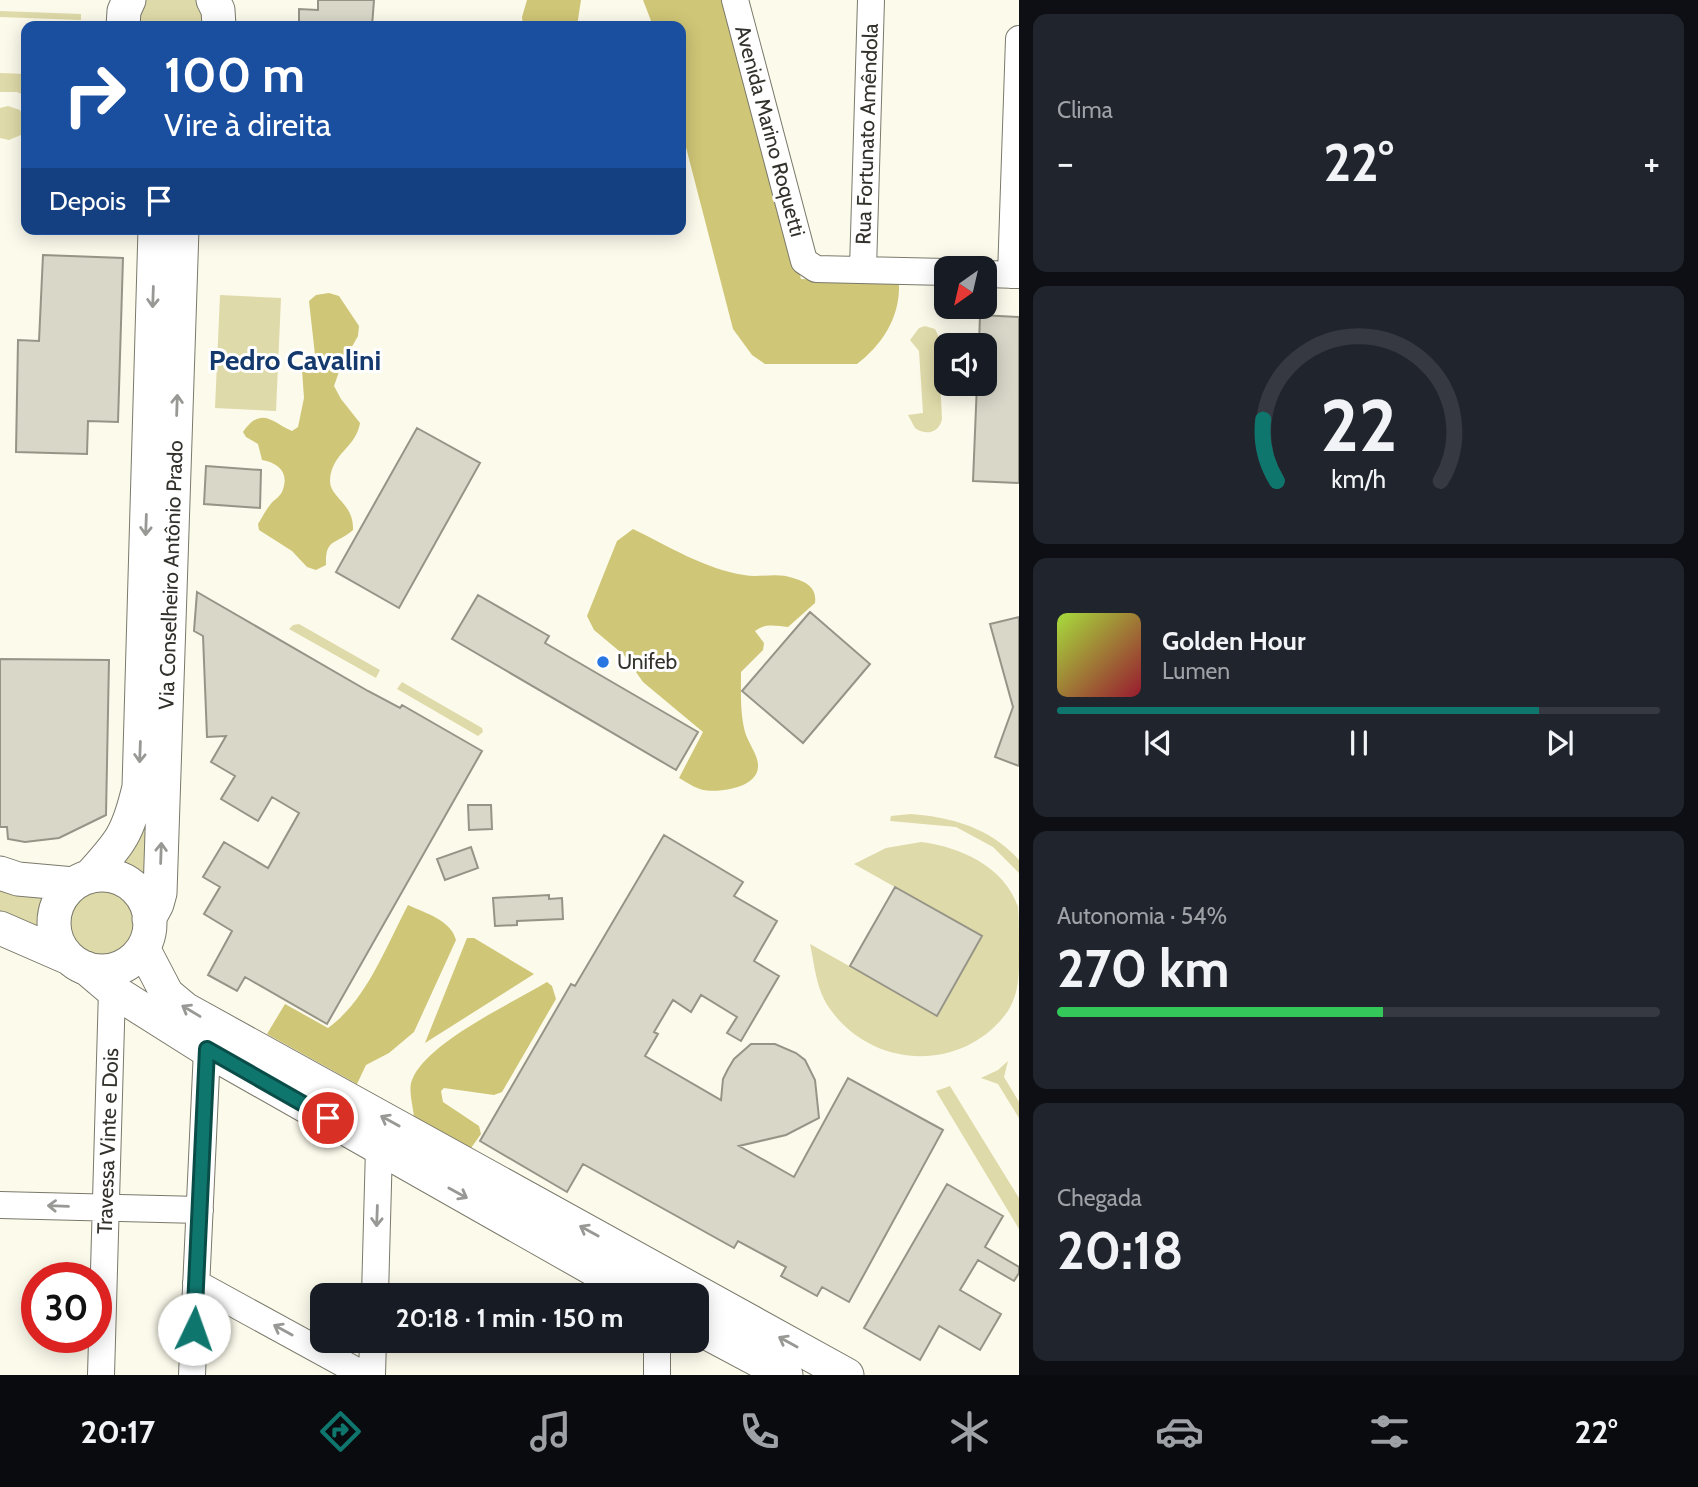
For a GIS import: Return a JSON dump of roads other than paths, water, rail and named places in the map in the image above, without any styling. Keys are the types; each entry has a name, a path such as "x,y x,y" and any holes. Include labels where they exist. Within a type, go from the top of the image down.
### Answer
{"main road":[{"path":"123,21 129,0"},
{"path":"213,0 218,10 219,21"},
{"name":"Via Conselheiro Antônio Prado","path":"82,880 120,844 131,820 138,787 155,235"},
{"name":"Via Conselheiro Antônio Prado","path":"146,934 160,894 182,235"},
{"path":"0,873 18,879 82,880 106,875 122,880 136,889 145,903 146,934 167,994 185,1009 644,1283"},
{"path":"82,880 62,896 55,911 54,928 59,945 111,990 379,1148 643,1283"},
{"path":"0,928 77,963 102,971 118,968 132,960 146,934"},
{"path":"709,1313 847,1375"},
{"path":"709,1334 786,1375"}],"street":[{"name":"Avenida Marino Roquetti","path":"735,0 804,261 816,269 863,269"},
{"name":"Rua Fortunato Amêndola","path":"863,269 872,0"},
{"path":"1005,275 1019,39"},
{"path":"863,269 934,272"},
{"name":"Travessa Vinte e Dois","path":"101,1375 111,990"},
{"path":"192,1375 207,1049"},
{"path":"375,1283 379,1148"},
{"path":"0,1205 200,1210"},
{"path":"197,1283 364,1375"},
{"path":"372,1375 373,1353"},
{"path":"657,1353 657,1375"}],"place":[{"name":"Unifeb","path":"603,662"}],"district":[{"name":"Pedro Cavalini","path":"295,360"}]}
